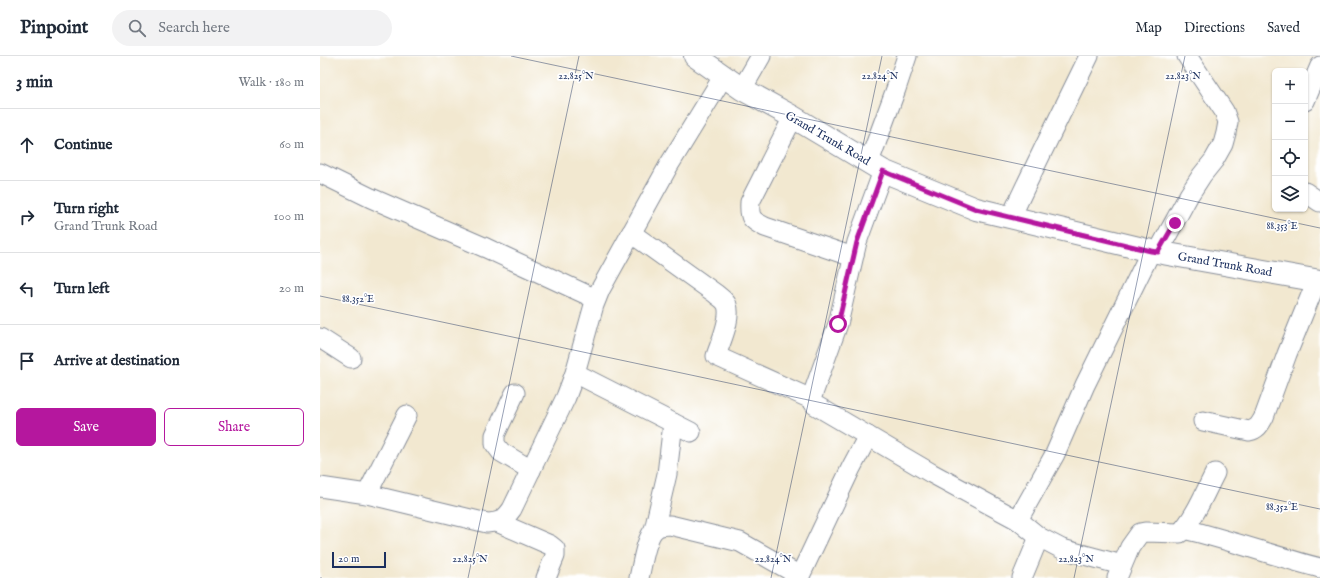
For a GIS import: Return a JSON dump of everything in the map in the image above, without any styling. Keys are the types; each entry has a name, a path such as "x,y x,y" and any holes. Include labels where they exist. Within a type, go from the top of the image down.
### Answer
{"main road":[{"name":"Grand Trunk Road","path":"695,56 742,89 793,117 876,167 976,209 1154,252 1318,281"}],"street":[{"path":"742,89 761,56"},
{"path":"811,399 838,324 857,242 896,89 907,56"},
{"path":"1011,217 1089,56"},
{"path":"1018,520 1055,454 1085,384 1154,252 1223,144 1228,122 1224,110 1187,56"},
{"path":"1308,94 1320,66"},
{"path":"320,487 367,494 487,523 505,519 512,509 566,396 575,372 596,299 600,290 669,165 723,77"},
{"path":"793,117 750,202 749,213 753,221 765,227 854,257"},
{"path":"320,173 371,198 486,248 596,299"},
{"path":"1308,194 1320,202"},
{"path":"631,233 716,294 727,304 727,322 716,356 811,399 815,405 931,473 1018,520 1039,537 1062,549 1120,571 1130,548 1140,533 1180,533 1192,517 1215,473"},
{"path":"1203,420 1249,431 1255,430 1260,424 1287,354 1318,281"},
{"path":"320,338 351,358"},
{"path":"575,372 691,432"},
{"path":"516,393 495,435 495,444 501,452 530,470"},
{"path":"367,494 407,414"},
{"path":"639,578 649,539 654,530 667,474 673,423"},
{"path":"654,530 662,525 670,525 740,542 800,577 851,468 868,436"},
{"path":"497,522 550,545 555,549 555,556 549,577"},
{"path":"1184,528 1223,538 1296,562 1320,568"},
{"path":"1022,578 1039,537"}],"route":[{"path":"838,324 857,242 883,171 976,209 1151,251 1158,252 1175,223"}]}
